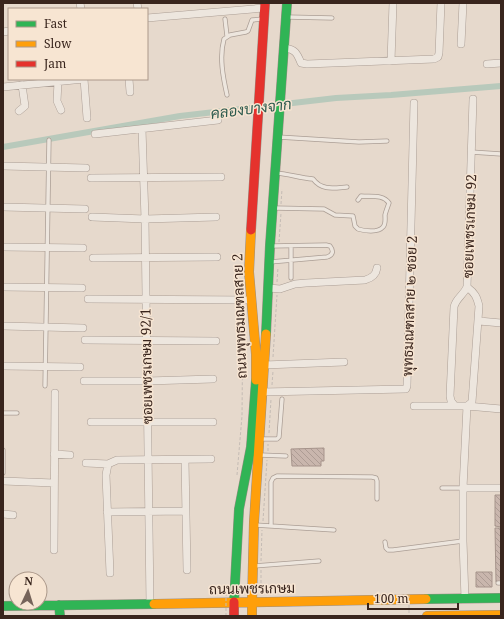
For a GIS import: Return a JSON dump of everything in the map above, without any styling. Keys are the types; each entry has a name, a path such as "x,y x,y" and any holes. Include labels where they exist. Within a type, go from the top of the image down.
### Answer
{"main road":[{"name":"ถนนพุทธมณฑลสาย 2","path":"252,616 252,566 258,438 287,3"},
{"name":"ถนนพุทธมณฑลสาย 2","path":"234,616 239,509 251,446 256,390 256,346 248,297 265,5"},
{"path":"248,297 269,290"},
{"name":"ถนนเพชรเกษม","path":"3,606 501,598"},
{"path":"59,605 60,616"},
{"path":"427,616 498,615"}],"street":[{"path":"391,61 392,3"},
{"path":"284,48 292,49 298,55 301,63 307,64 434,59 438,57 441,3"},
{"path":"461,44 463,3"},
{"path":"148,18 265,5"},
{"path":"488,64 501,63"},
{"path":"3,87 75,80"},
{"path":"84,80 87,118"},
{"path":"129,80 130,92"},
{"path":"58,82 58,101 61,110"},
{"path":"19,111 25,106 22,85"},
{"name":"ซอยเพชรเกษม 92","path":"455,406 451,401 450,396 454,307 457,298 462,296 467,288 473,99"},
{"name":"พุทธมณฑลสาย ๒ ซอย 2","path":"262,392 406,389 414,103"},
{"path":"95,134 218,120"},
{"name":"ซอยเพชรเกษม 92/1","path":"142,129 145,219 150,604"},
{"path":"3,166 86,168"},
{"path":"91,178 143,179 221,177"},
{"path":"3,207 86,209"},
{"path":"92,217 145,219 216,218"},
{"path":"3,247 83,248"},
{"path":"93,258 217,257"},
{"path":"269,290 306,283 365,280 375,275 377,268"},
{"path":"3,287 82,288"},
{"path":"465,599 463,488 467,406 472,402 479,321 479,306 477,297 467,288"},
{"path":"88,299 146,300 248,297"},
{"path":"479,321 501,323"},
{"path":"3,326 82,328"},
{"path":"86,340 216,341"},
{"path":"264,365 344,362"},
{"path":"3,366 80,367"},
{"path":"84,381 213,379"},
{"path":"54,393 54,550"},
{"path":"414,406 467,406 501,409"},
{"path":"91,422 213,422"},
{"path":"54,454 70,455"},
{"path":"86,462 108,464 117,460 211,459"},
{"path":"185,460 187,570"},
{"path":"108,464 106,474 110,573"},
{"path":"3,481 54,483"},
{"path":"463,488 501,488"},
{"path":"107,512 185,510"},
{"path":"3,514 13,515"}],"lane":[{"path":"286,17 332,18"},
{"path":"225,19 227,36 223,42 222,69 227,96"},
{"path":"227,36 246,32 248,31 252,20 264,19"},
{"path":"278,135 359,142 387,141"},
{"path":"45,386 49,140"},
{"path":"471,152 501,154"},
{"path":"275,173 289,174 298,178 313,179 316,184 321,187 347,187"},
{"path":"273,208 324,209 335,215 353,216 355,226 358,229 370,231 379,230 383,227 389,202 388,200 383,197 361,196 358,200"},
{"path":"269,262 327,257 331,256 333,253 330,246 270,246"},
{"path":"291,247 291,278"},
{"path":"258,438 277,440 280,437 282,399"},
{"path":"3,413 17,413"},
{"path":"3,450 3,472"},
{"path":"258,455 286,456"},
{"path":"271,526 271,482 273,478 277,476 372,476 378,481 377,498"},
{"path":"442,488 463,488"},
{"path":"254,524 334,530"},
{"path":"385,542 386,548 388,550 393,550 463,541"},
{"path":"252,566 319,561"}],"path":[{"path":"237,476 242,416 248,297"},
{"path":"224,593 225,584 226,587 264,586 263,594"},
{"path":"226,587 226,616"},
{"path":"409,594 409,616"}],"building":[{"path":"324,448 324,461 321,461 321,466 292,466 291,449"},
{"path":"495,495 501,495 501,527 495,526"},
{"path":"495,528 501,528 501,582 496,582"},
{"path":"476,572 492,572 492,587 476,587"}],"waterway":[{"name":"คลองบางจาก","path":"3,147 180,116 336,98 501,86"}],"traffic: fast":[{"path":"266,334 270,245 287,3"},
{"path":"234,602 239,509 251,447 256,380"},
{"path":"426,599 501,598"},
{"path":"3,606 154,604"},
{"path":"59,605 60,616"}],"traffic: slow":[{"path":"251,230 249,272 256,354 256,380"},
{"path":"252,602 254,522 266,334"},
{"path":"154,604 426,599"},
{"path":"252,602 252,616"},
{"path":"427,616 501,615"}],"traffic: jam":[{"path":"251,230 265,3"},
{"path":"234,602 234,616"}]}
